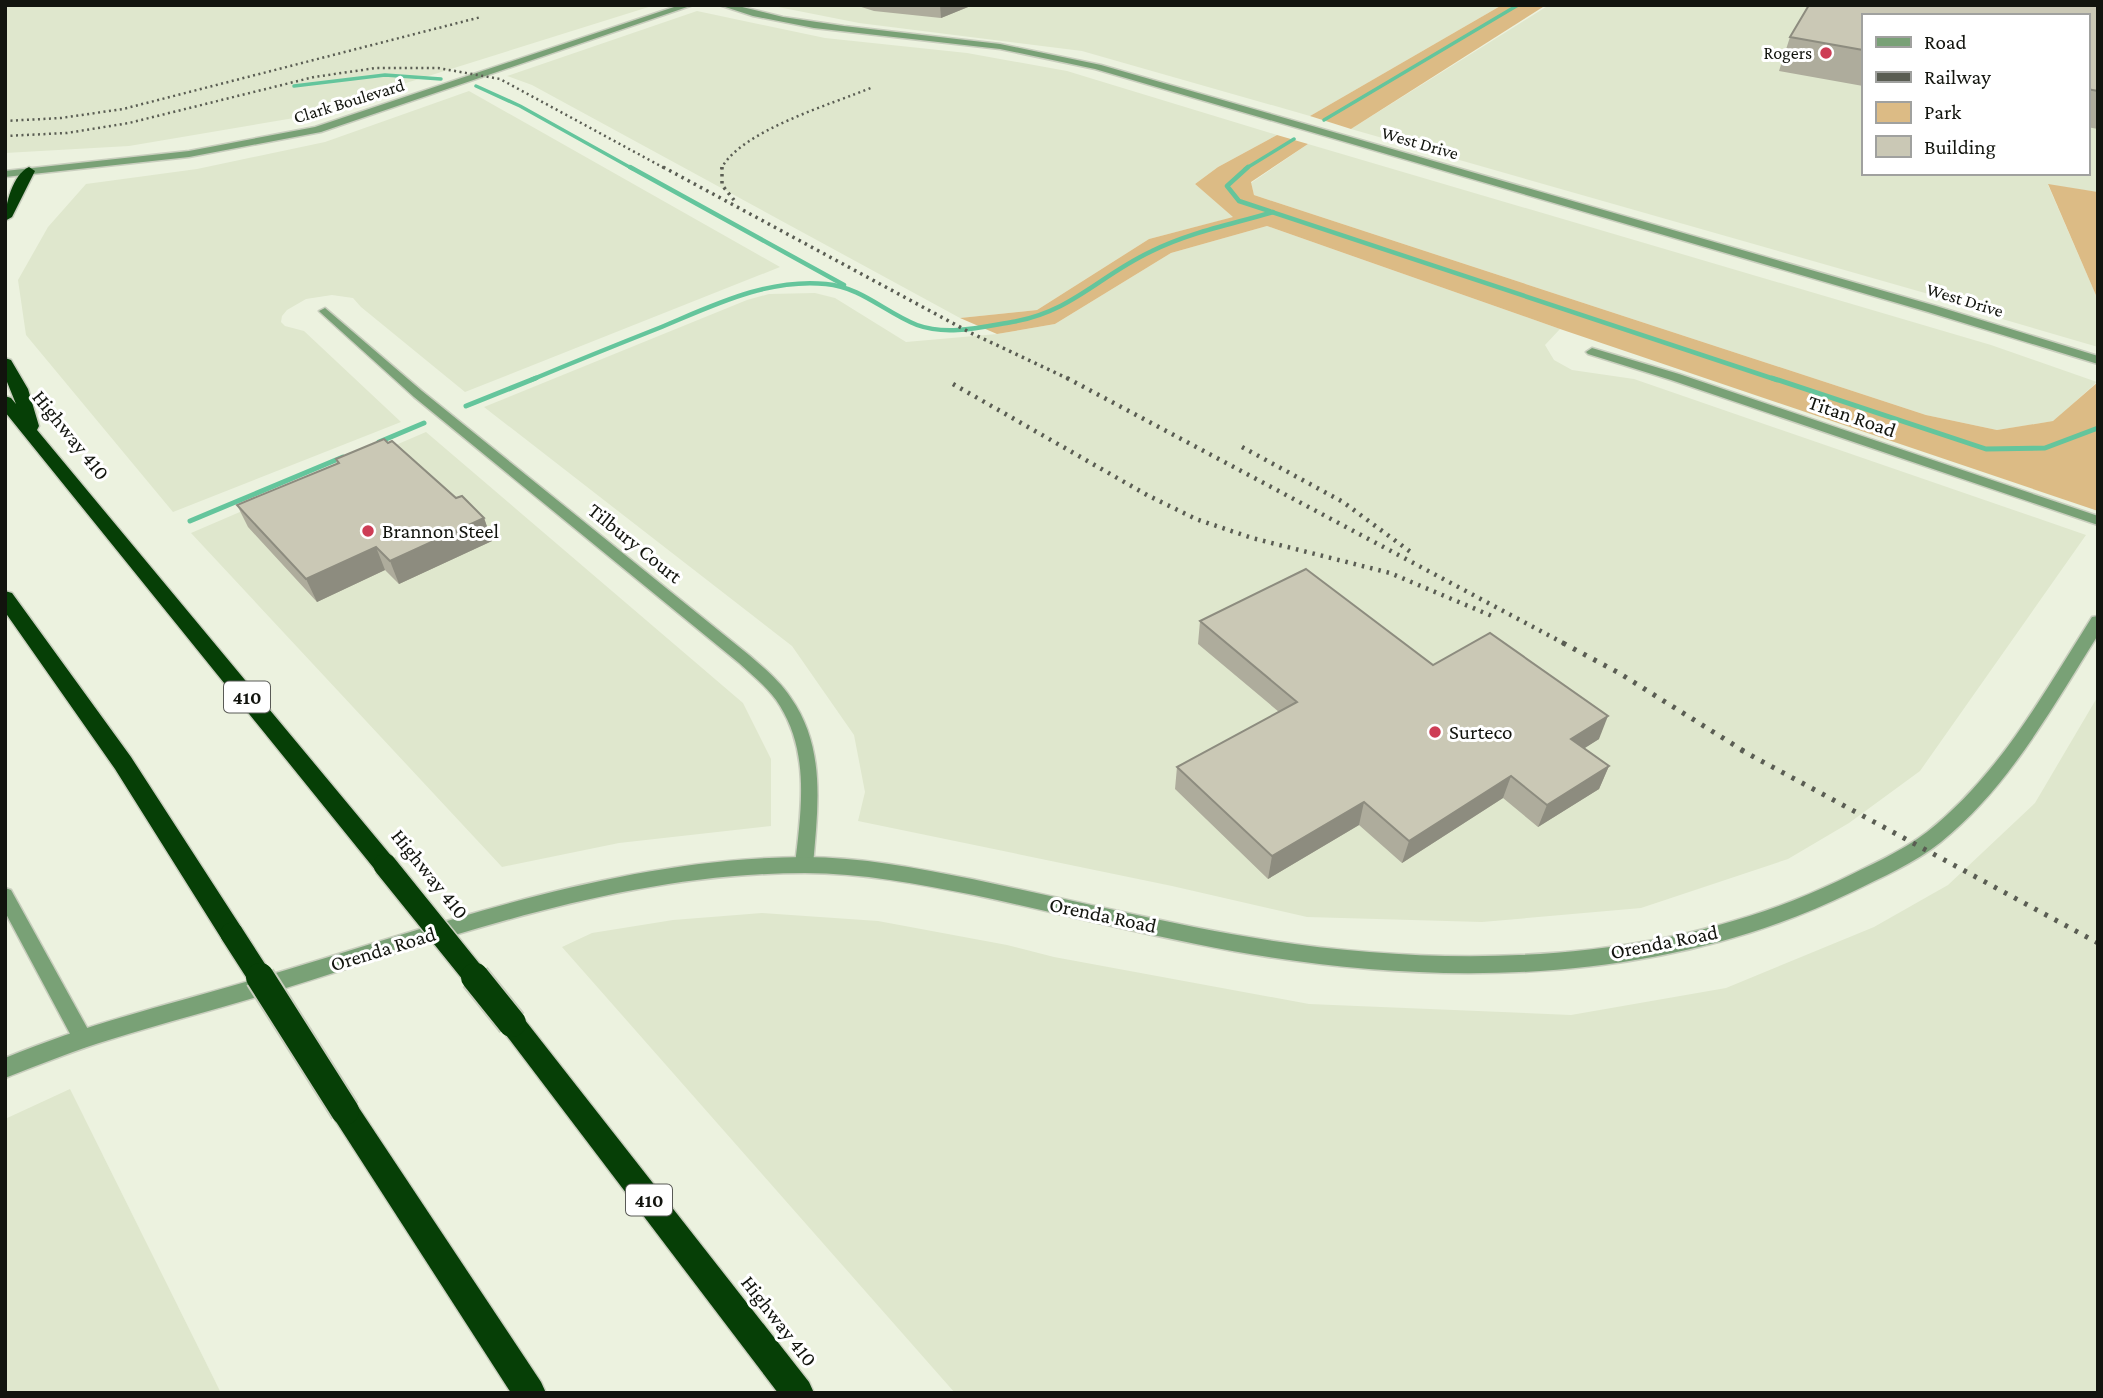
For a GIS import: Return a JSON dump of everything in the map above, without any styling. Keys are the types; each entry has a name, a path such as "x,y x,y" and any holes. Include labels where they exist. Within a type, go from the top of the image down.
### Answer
{"highway":[{"path":"5,217 29,171"},
{"path":"5,363 20,389 33,434"},
{"name":"Highway 410","path":"5,401 512,1023 798,1393"},
{"path":"5,597 123,763 345,1111 530,1393"}],"street":[{"name":"Clark Boulevard","path":"5,174 189,154 317,130 689,5"},
{"name":"West Drive","path":"723,5 796,23 853,32 992,45 1098,66 1933,309 2098,360"},
{"name":"Tilbury Court","path":"325,311 418,394 744,659 785,700 801,728 812,780 804,865"},
{"name":"Titan Road","path":"1592,352 1675,377 2098,521"},
{"name":"Orenda Road","path":"5,1068 82,1039 537,901 620,882 694,871 804,865 877,871 1267,950 1336,959 1410,964 1508,964 1632,951 1704,937 1786,914 1861,880 1935,836 1999,772 2098,621"},
{"path":"5,895 82,1039"}],"shaded area":[{"path":"5,5 655,5 294,118 129,146 5,153"},
{"path":"768,5 1502,5 1310,116 1082,51 859,23"},
{"path":"1549,5 2098,5 2098,192 2048,185 2098,300 2098,347 1992,316 1960,303 1351,129"},
{"path":"697,11 825,38 967,53 1067,71 1277,135 1218,167 1195,184 1234,217 1149,239 1037,310 960,318 532,85 507,76"},
{"path":"469,91 780,267 465,392 353,298 332,295 306,299 287,310 281,322 285,326 304,331 401,422 173,512 26,335 18,280 48,227 86,184 197,169 325,142"},
{"path":"1308,144 1991,345 2097,382 2054,421 1997,430 1926,415 1254,195 1251,183"},
{"path":"1267,226 1560,329 1545,345 1554,360 1572,370 1634,379 2086,535 1920,771 1849,823 1788,859 1641,908 1482,922 1307,917 858,821 865,792 854,735 792,646 484,407 747,300 769,294 815,293 835,298 906,342 997,334 1055,324 1171,253"},
{"path":"426,432 743,703 771,759 771,826 619,843 502,867 191,533"},
{"path":"2098,696 2098,1393 955,1393 562,947 592,933 673,920 762,913 878,921 1309,1004 1571,1015 1726,988 1874,927 1948,885 2035,803"},
{"path":"70,1089 221,1393 5,1393 5,1119"}],"green space":[{"path":"1502,5 1546,5 1351,129 1310,116"},
{"path":"1277,135 1308,144 1251,182 1254,195 1926,415 1997,430 2053,421 2098,382 2098,511 1560,329 1267,226 1171,253 1055,324 997,334 960,318 1037,310 1149,239 1233,217 1195,184 1218,167"},
{"path":"2048,184 2098,192 2098,300"}],"building":[{"path":"1809,5 2098,5 2098,91 2089,89 2089,14 1862,14 1862,50 1790,37"},
{"name":"Brannon Steel","path":"384,439 388,443 392,441 456,498 462,496 484,518 390,561 376,547 306,579 237,505 339,463 336,459"},
{"name":"Surteco","path":"1306,569 1433,665 1490,633 1608,716 1571,739 1609,766 1547,805 1511,776 1409,841 1364,802 1272,856 1177,767 1297,702 1200,621"}],"waterway":[{"path":"1324,120 1518,5"},
{"path":"294,86 385,75 441,79"},
{"path":"476,86 520,106 633,169"},
{"path":"1247,168 1294,139"},
{"path":"630,167 844,285"},
{"path":"1247,168 1227,186 1239,201 1272,212"},
{"path":"531,380 740,295 782,285 804,283 839,286 862,295 917,325 940,330 965,330 1012,322 1052,310 1166,244 1272,212"},
{"path":"1272,212 1777,380"},
{"path":"531,380 536,378"},
{"path":"1772,378 1986,449 2045,448 2098,428"},
{"path":"466,406 531,380"},
{"path":"379,442 424,423"},
{"path":"190,521 343,457"}],"railway":[{"path":"5,121 61,118 123,109 481,17"},
{"path":"5,136 67,133 129,123 314,77 376,68 438,68 500,79 666,169"},
{"path":"722,168 732,155 767,130 873,87"},
{"path":"663,167 971,333 1069,379"},
{"path":"722,168 722,185 734,200"},
{"path":"1069,379 1567,645"},
{"path":"953,384 1147,495 1196,519 1252,538 1390,573 1492,616"},
{"path":"1242,447 1343,502 1412,553"},
{"path":"1563,643 1619,673 1747,753"},
{"path":"1741,750 2098,943"}],"place":[{"name":"Rogers","path":"1826,53"},
{"name":"Brannon Steel","path":"368,531"},
{"name":"Surteco","path":"1435,732"}]}
